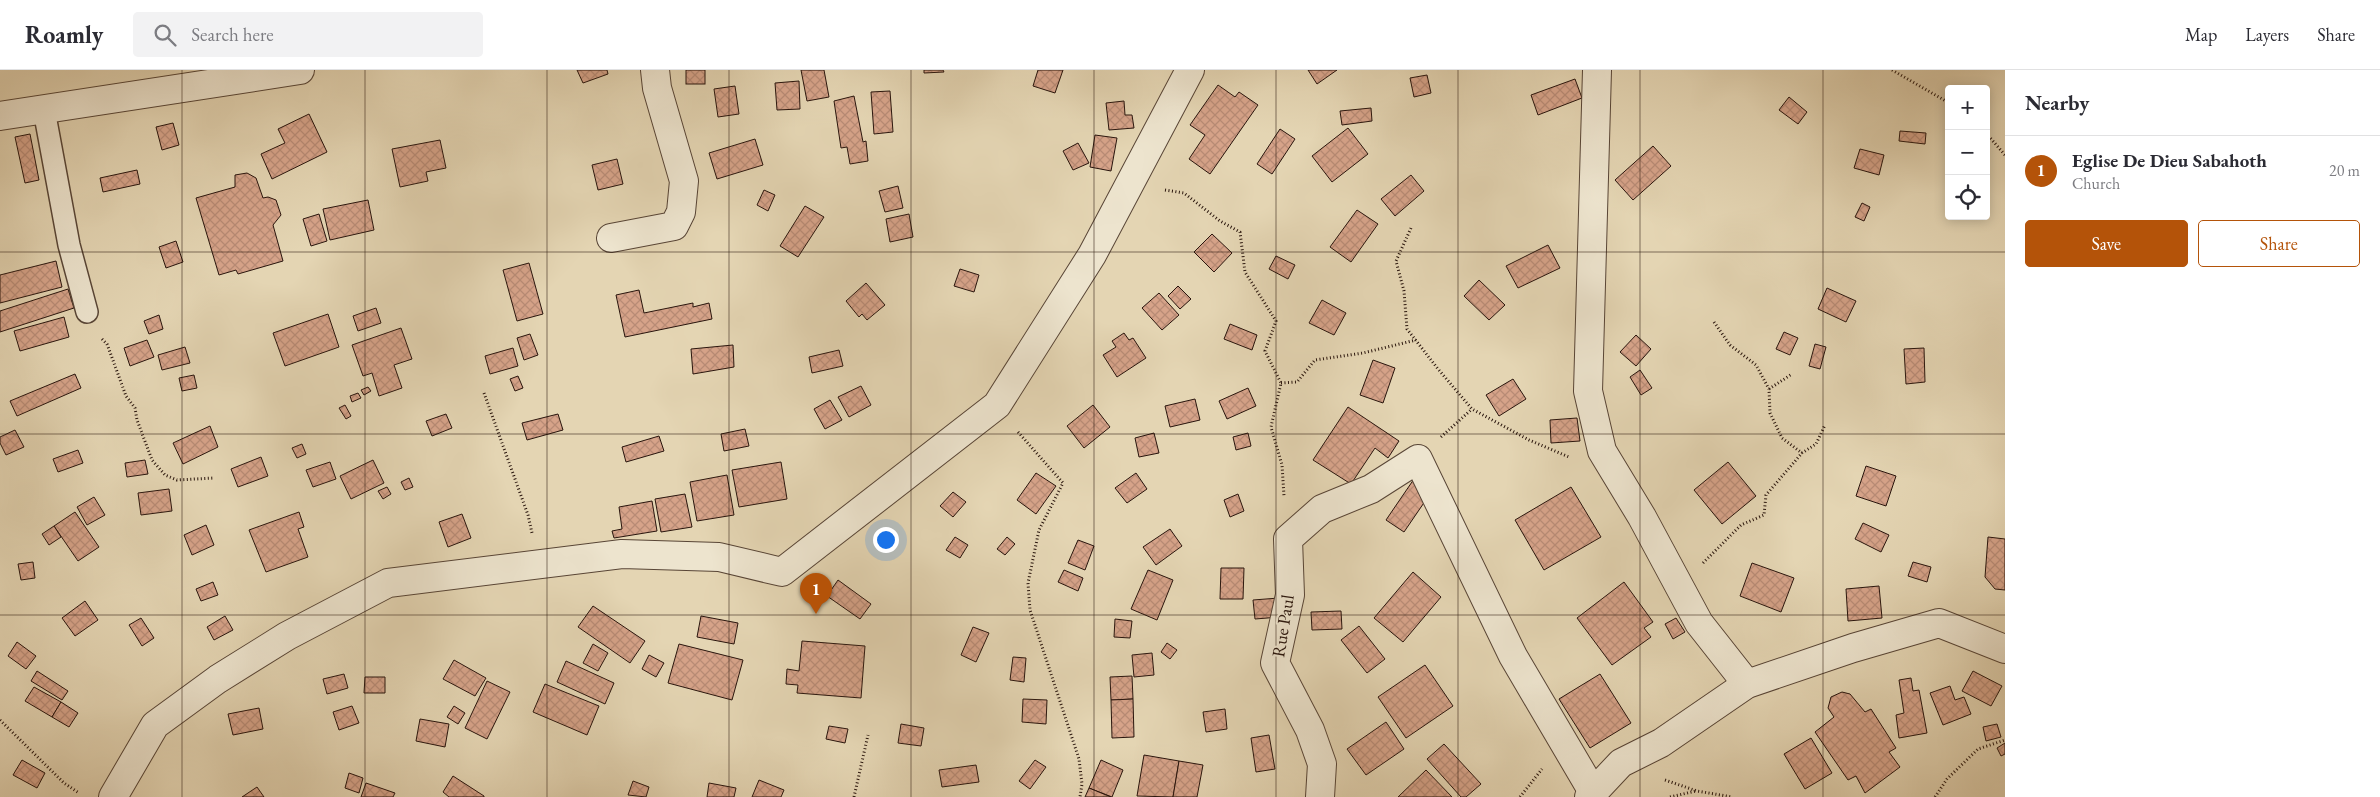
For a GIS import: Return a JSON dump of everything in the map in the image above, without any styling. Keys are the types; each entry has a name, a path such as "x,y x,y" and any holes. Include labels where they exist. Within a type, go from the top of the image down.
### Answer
{"street":[{"path":"0,116 300,70"},
{"path":"611,238 674,226 681,212 684,181 657,88 656,70"},
{"path":"113,797 155,725 218,679 287,636 388,583 622,554 719,557 782,572 998,406 1092,255 1190,70"},
{"path":"1597,70 1588,391 1602,451 1642,517 1699,623 1747,684"},
{"path":"1288,539 1322,509 1371,489 1418,459 1513,656 1591,795 1621,763 1661,743 1747,684 1853,648 1940,623 2005,649"},
{"name":"Rue Paul","path":"1288,539 1290,595 1275,663 1310,730 1322,764 1320,797"}],"lane":[{"path":"44,110 69,245 87,312"}],"path":[{"path":"1892,70 1945,101"},
{"path":"1990,138 2005,155"},
{"path":"1129,184 1184,193 1220,221 1240,232 1246,272 1276,321 1266,352 1282,383 1271,427 1282,465 1288,539"},
{"path":"1411,228 1396,261 1404,291 1407,329 1472,408 1529,440 1570,457"},
{"path":"87,312 114,359 126,396 134,408 136,420 152,460 165,475 177,480 214,478"},
{"path":"1714,322 1730,345 1756,365 1769,388 1770,413 1782,438 1802,453"},
{"path":"1282,383 1296,382 1315,360 1363,353 1416,340"},
{"path":"1769,388 1792,374"},
{"path":"484,393 528,516 540,565"},
{"path":"998,406 1027,444 1063,483 1039,530 1028,583 1030,610 1080,759 1082,784 1080,797"},
{"path":"1418,459 1472,408"},
{"path":"1680,586 1741,525 1764,515 1766,495 1802,453 1816,444 1825,425"},
{"path":"0,720 64,783 86,797"},
{"path":"854,797 868,734"},
{"path":"1935,797 1947,779 1978,749 2005,740"},
{"path":"1621,763 1636,761 1663,780 1697,791 1732,797"},
{"path":"1670,797 1697,791"}],"building":[{"path":"577,70 607,70 608,74 583,83"},
{"path":"686,70 705,70 705,84 686,84"},
{"path":"801,70 824,70 829,97 807,101"},
{"path":"924,70 943,70 944,72 924,73"},
{"path":"1038,70 1063,70 1055,93 1033,86"},
{"path":"1308,70 1337,70 1317,84"},
{"path":"1427,75 1431,93 1414,97 1410,78"},
{"path":"1575,79 1582,98 1538,115 1531,95"},
{"path":"799,81 800,109 777,110 775,83"},
{"path":"1218,85 1235,97 1239,92 1258,105 1210,174 1189,159 1205,135 1190,125"},
{"path":"735,86 739,114 718,117 714,89"},
{"path":"890,91 893,132 874,134 871,92"},
{"path":"854,96 863,142 866,141 868,161 850,164 847,147 841,148 834,101"},
{"path":"1789,97 1807,112 1798,124 1779,110"},
{"path":"1124,101 1125,115 1132,115 1134,128 1109,130 1106,103"},
{"path":"1371,108 1372,121 1342,125 1340,111"},
{"path":"309,114 327,152 272,179 261,154 285,143 278,129"},
{"path":"173,123 179,145 162,150 156,127"},
{"path":"1348,128 1368,154 1332,182 1312,156"},
{"path":"1280,129 1295,139 1272,174 1257,164"},
{"path":"1900,131 1926,133 1925,144 1899,141"},
{"path":"30,134 39,180 25,183 15,137"},
{"path":"1095,135 1117,138 1111,171 1090,167"},
{"path":"755,139 763,165 717,179 709,153"},
{"path":"440,140 446,168 426,172 428,181 400,187 392,149"},
{"path":"1078,143 1089,163 1073,170 1063,151"},
{"path":"1653,146 1671,166 1633,200 1615,180"},
{"path":"1860,149 1884,155 1879,175 1854,168"},
{"path":"617,159 623,184 598,190 592,165"},
{"path":"137,170 140,184 103,192 100,178"},
{"path":"247,173 256,178 263,198 268,197 276,200 281,215 273,225 283,261 238,274 236,270 219,275 196,198 235,187 235,175"},
{"path":"1411,175 1424,191 1395,216 1381,199"},
{"path":"898,186 903,208 885,212 879,191"},
{"path":"764,190 775,195 768,211 757,205"},
{"path":"368,200 374,230 330,240 323,209"},
{"path":"1862,203 1870,207 1864,221 1855,217"},
{"path":"805,206 824,217 798,257 780,246"},
{"path":"1357,210 1378,224 1351,262 1330,247"},
{"path":"319,214 327,241 311,246 303,219"},
{"path":"909,214 913,237 890,242 886,219"},
{"path":"1212,234 1232,253 1214,272 1194,252"},
{"path":"176,241 183,262 166,268 159,247"},
{"path":"1548,245 1560,268 1518,288 1506,266"},
{"path":"1276,256 1295,265 1288,279 1269,269"},
{"path":"56,261 62,287 0,303 0,275"},
{"path":"529,263 543,314 517,321 503,270"},
{"path":"960,269 979,275 974,292 954,286"},
{"path":"1479,280 1505,305 1489,320 1464,296"},
{"path":"866,283 885,305 867,320 862,314 859,317 846,301"},
{"path":"1178,286 1191,299 1180,309 1168,296"},
{"path":"1827,288 1856,301 1846,322 1818,309"},
{"path":"68,289 74,308 0,332 0,311"},
{"path":"639,290 644,313 693,303 693,307 709,303 712,319 625,337 616,295"},
{"path":"1159,293 1179,315 1162,330 1142,308"},
{"path":"1322,300 1346,313 1334,335 1309,323"},
{"path":"376,308 381,323 358,331 353,316"},
{"path":"328,314 339,347 285,366 273,333"},
{"path":"159,315 163,329 149,334 144,321"},
{"path":"64,317 69,337 20,351 14,331"},
{"path":"1230,324 1257,335 1252,350 1224,339"},
{"path":"401,328 412,359 394,365 402,388 379,396 372,373 363,376 352,345"},
{"path":"1784,332 1798,338 1790,355 1776,349"},
{"path":"1124,333 1129,340 1133,338 1146,358 1117,377 1103,355 1116,347 1112,341"},
{"path":"530,334 538,355 524,360 517,338"},
{"path":"1636,335 1651,349 1636,366 1620,352"},
{"path":"147,340 154,357 130,366 124,348"},
{"path":"1815,344 1826,347 1820,369 1809,366"},
{"path":"733,345 734,367 693,374 691,349"},
{"path":"185,347 190,363 162,370 158,355"},
{"path":"513,348 518,366 490,374 485,356"},
{"path":"1924,348 1925,382 1906,384 1904,349"},
{"path":"839,350 843,366 812,373 809,357"},
{"path":"1373,360 1395,368 1383,403 1360,395"},
{"path":"1640,370 1652,388 1641,395 1630,377"},
{"path":"75,374 81,388 17,416 10,401"},
{"path":"194,375 197,388 182,391 179,378"},
{"path":"518,376 523,388 515,391 510,379"},
{"path":"1513,379 1526,399 1499,416 1486,395"},
{"path":"861,386 871,405 849,417 838,397"},
{"path":"368,387 371,391 364,395 361,390"},
{"path":"1248,388 1256,406 1227,419 1219,401"},
{"path":"358,393 361,398 352,402 350,396"},
{"path":"1195,399 1200,420 1170,427 1165,406"},
{"path":"830,400 842,420 825,429 814,409"},
{"path":"345,405 351,416 346,419 339,408"},
{"path":"1093,405 1110,427 1084,448 1067,426"},
{"path":"1348,407 1399,441 1388,458 1375,448 1351,484 1313,460"},
{"path":"446,414 452,428 432,436 426,421"},
{"path":"558,414 563,430 527,440 522,423"},
{"path":"1577,418 1580,441 1551,443 1550,420"},
{"path":"210,426 218,447 183,464 173,443"},
{"path":"745,429 749,446 724,451 721,434"},
{"path":"15,430 24,447 6,455 0,443 0,437"},
{"path":"1154,433 1159,453 1139,457 1135,438"},
{"path":"1248,433 1251,446 1236,450 1233,437"},
{"path":"659,436 664,451 626,462 622,447"},
{"path":"302,444 306,454 297,458 292,448"},
{"path":"78,450 83,463 58,472 53,459"},
{"path":"261,457 268,476 238,487 231,469"},
{"path":"145,460 148,474 127,477 125,463"},
{"path":"373,460 384,483 351,499 340,476"},
{"path":"330,462 336,479 313,487 306,470"},
{"path":"781,462 787,499 739,507 732,470"},
{"path":"1728,462 1756,496 1722,524 1694,490"},
{"path":"1866,466 1896,476 1886,506 1856,496"},
{"path":"1036,473 1056,486 1036,514 1017,500"},
{"path":"1136,473 1147,489 1127,503 1115,488"},
{"path":"727,475 734,515 697,521 690,482"},
{"path":"409,478 413,487 405,490 401,482"},
{"path":"1414,479 1432,491 1404,532 1386,520"},
{"path":"387,487 391,494 383,499 378,491"},
{"path":"1571,487 1601,537 1544,570 1515,520"},
{"path":"169,489 172,511 141,515 138,493"},
{"path":"953,492 966,502 953,517 940,506"},
{"path":"685,494 692,527 661,532 655,499"},
{"path":"1238,494 1244,511 1230,517 1224,500"},
{"path":"94,497 105,515 87,525 77,507"},
{"path":"652,501 657,531 614,538 612,531 622,529 619,507"},
{"path":"75,512 99,547 78,561 54,526"},
{"path":"299,512 304,527 298,529 308,557 266,572 249,530"},
{"path":"462,514 471,538 448,547 439,522"},
{"path":"1863,523 1889,535 1881,552 1855,539"},
{"path":"206,525 214,545 192,555 184,535"},
{"path":"54,526 61,537 49,545 42,534"},
{"path":"1170,529 1182,546 1156,565 1143,547"},
{"path":"955,537 968,545 960,558 946,550"},
{"path":"1007,537 1015,544 1005,555 997,549"},
{"path":"1988,537 2005,539 2005,590 1995,589 1985,577"},
{"path":"1078,540 1094,546 1085,570 1068,563"},
{"path":"33,562 35,578 21,580 18,564"},
{"path":"1913,562 1931,567 1927,582 1908,576"},
{"path":"1752,563 1794,578 1781,612 1740,596"},
{"path":"1221,568 1244,568 1243,599 1220,599"},
{"path":"1064,570 1083,578 1078,591 1058,582"},
{"path":"1148,570 1173,580 1157,620 1131,609"},
{"path":"1413,572 1441,597 1403,642 1374,618"},
{"path":"838,580 871,604 860,619 827,596"},
{"path":"213,582 218,595 201,601 196,589"},
{"path":"1624,582 1653,622 1644,628 1651,637 1612,665 1577,618"},
{"path":"1879,586 1882,618 1848,621 1846,589"},
{"path":"1279,598 1280,617 1255,619 1253,600"},
{"path":"85,601 98,620 75,636 62,618"},
{"path":"593,606 645,641 630,663 578,627"},
{"path":"1341,611 1342,629 1312,630 1311,612"},
{"path":"225,616 233,630 214,640 207,627"},
{"path":"701,616 738,623 734,644 697,637"},
{"path":"141,618 154,638 142,646 129,625"},
{"path":"1676,618 1685,632 1673,639 1665,624"},
{"path":"1115,619 1132,621 1130,638 1114,637"},
{"path":"1359,626 1385,659 1367,673 1341,640"},
{"path":"973,627 989,633 976,662 961,655"},
{"path":"802,641 865,646 861,698 797,693 798,685 786,684 787,669 799,671"},
{"path":"17,642 36,656 26,669 8,656"},
{"path":"1167,643 1177,650 1170,659 1161,652"},
{"path":"593,644 608,653 598,671 583,663"},
{"path":"679,644 743,660 732,700 668,683"},
{"path":"1152,653 1154,675 1134,677 1132,655"},
{"path":"649,655 664,663 656,677 642,669"},
{"path":"1013,657 1026,658 1024,682 1010,680"},
{"path":"454,660 486,678 475,696 443,679"},
{"path":"566,661 614,683 605,704 557,682"},
{"path":"1425,665 1453,706 1406,738 1378,697"},
{"path":"37,671 68,691 62,700 31,681"},
{"path":"1973,671 2002,686 1991,706 1962,691"},
{"path":"344,674 348,688 327,694 323,679"},
{"path":"1600,674 1631,723 1590,748 1559,699"},
{"path":"1132,676 1133,699 1111,700 1110,677"},
{"path":"365,677 385,677 385,693 364,693"},
{"path":"1911,678 1913,691 1919,690 1927,733 1899,738 1896,715 1904,713 1899,680"},
{"path":"487,681 510,692 487,739 465,728"},
{"path":"545,684 599,706 587,735 533,712"},
{"path":"1950,686 1955,700 1964,697 1971,714 1943,725 1930,693"},
{"path":"34,687 61,702 52,717 25,701"},
{"path":"1842,692 1850,694 1865,712 1871,709 1896,748 1889,752 1900,767 1865,793 1856,776 1848,780 1815,732 1834,717 1828,708 1831,697"},
{"path":"1023,699 1047,700 1046,724 1022,722"},
{"path":"1133,699 1134,737 1112,738 1111,700"},
{"path":"61,702 78,713 69,727 52,717"},
{"path":"352,706 359,723 339,730 333,712"},
{"path":"454,706 465,713 458,724 447,717"},
{"path":"259,708 263,729 233,735 228,714"},
{"path":"1225,709 1227,729 1206,732 1203,712"},
{"path":"420,719 449,724 445,747 416,741"},
{"path":"1386,722 1404,749 1366,775 1347,749"},
{"path":"901,724 924,728 921,746 898,743"},
{"path":"1997,724 2001,737 1986,741 1983,727"},
{"path":"829,726 848,729 845,743 826,739"},
{"path":"1269,735 1275,769 1256,772 1251,738"},
{"path":"1811,738 1832,773 1805,789 1784,754"},
{"path":"2005,743 2005,754 2001,756 1997,748"},
{"path":"1444,744 1481,784 1466,797 1461,797 1427,759"},
{"path":"1144,755 1179,761 1173,797 1137,796"},
{"path":"22,760 45,773 37,788 13,775"},
{"path":"1035,760 1046,767 1030,789 1019,781"},
{"path":"1101,760 1123,770 1112,797 1089,788"},
{"path":"1179,761 1203,765 1197,797 1173,797"},
{"path":"976,765 979,782 942,787 939,770"},
{"path":"1426,770 1452,797 1398,797"},
{"path":"349,773 363,778 359,793 345,788"},
{"path":"453,776 484,797 449,797 443,792"},
{"path":"759,780 784,790 781,797 752,797"},
{"path":"633,781 649,787 646,797 628,795"},
{"path":"366,783 395,793 393,797 361,797"},
{"path":"709,783 736,788 734,797 707,797"},
{"path":"257,787 264,797 242,797"},
{"path":"1089,788 1111,797 1085,797"}],"place":[{"name":"Eglise De Dieu Sabahoth","path":"816,614"}]}
